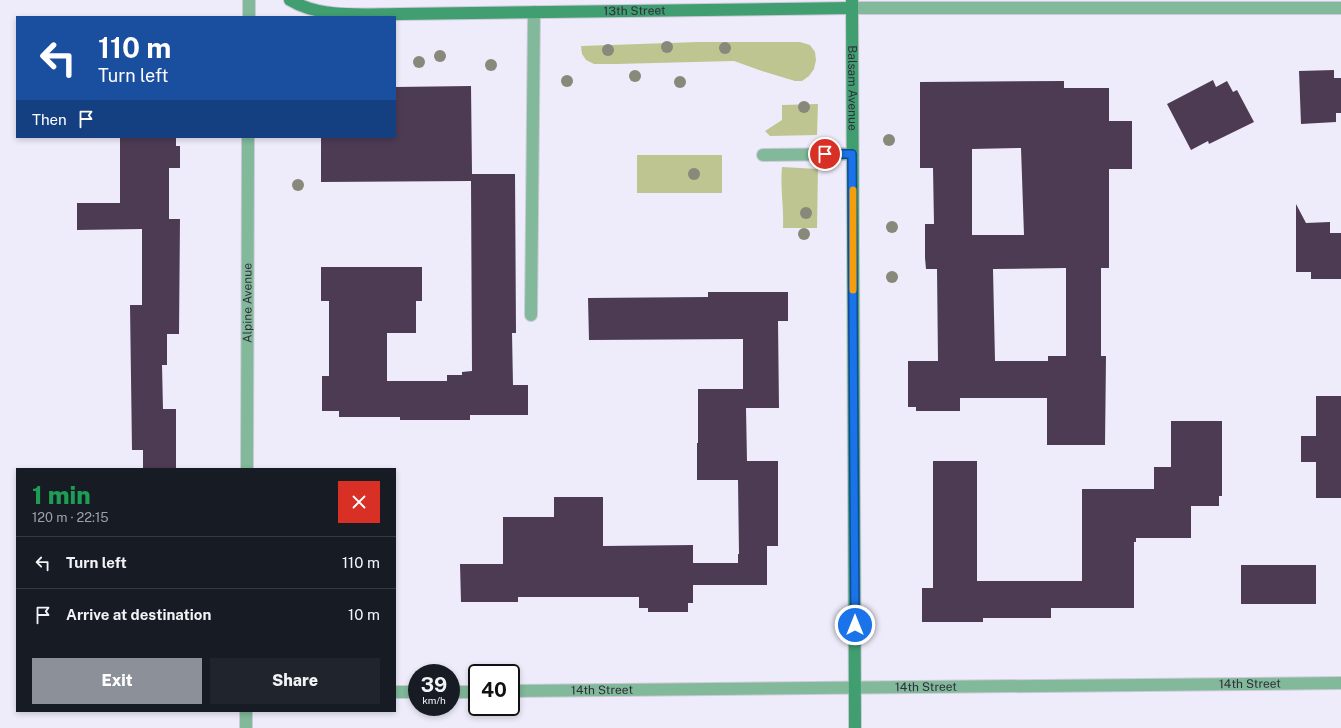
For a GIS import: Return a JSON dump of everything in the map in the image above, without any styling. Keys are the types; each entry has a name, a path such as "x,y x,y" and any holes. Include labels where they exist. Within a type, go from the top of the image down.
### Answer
{"street":[{"path":"249,0 249,16"},
{"name":"13th Street","path":"290,0 307,8 346,14 534,12 852,4 1186,4 1341,8"},
{"name":"Balsam Avenue","path":"852,4 855,728"},
{"path":"531,315 534,12"},
{"name":"Alpine Avenue","path":"247,468 248,138"},
{"path":"763,155 852,154"},
{"name":"14th Street","path":"520,691 1341,683"},
{"path":"396,692 408,692"},
{"path":"246,712 246,728"}],"green space":[{"path":"698,42 800,42 810,45 815,52 816,60 814,69 809,76 802,81 795,81 734,61 594,64 586,60 582,54 581,46"},
{"path":"818,104 817,135 770,136 765,131 782,120 782,105"},
{"path":"637,155 722,155 722,193 637,193"},
{"path":"782,167 818,169 817,228 783,228 781,182"}],"building":[{"path":"1334,70 1334,78 1341,78 1341,113 1336,113 1336,122 1301,124 1299,71"},
{"path":"1213,80 1216,87 1227,81 1233,92 1237,90 1254,122 1209,144 1208,141 1191,150 1167,104"},
{"path":"1064,81 1064,88 1109,88 1109,121 1132,121 1132,169 1109,169 1109,268 1101,268 1101,356 1106,356 1105,445 1047,445 1047,398 960,398 960,411 916,411 916,407 908,407 908,361 938,361 937,269 926,269 925,258 925,224 934,224 933,168 920,168 920,82","holes":["1021,148 1024,235 972,235 972,149","1066,268 1066,356 1048,356 1048,361 995,361 993,269"]},
{"path":"471,86 472,174 515,174 516,333 512,333 513,385 528,385 528,415 470,415 470,420 400,420 400,417 339,417 339,411 322,411 322,376 329,376 329,301 321,301 321,267 422,267 422,301 416,301 416,333 387,333 387,381 447,381 447,375 462,375 462,372 472,371 471,181 321,182 321,138 396,138 396,87"},
{"path":"120,138 176,138 176,146 180,146 180,168 169,168 169,219 180,219 179,334 167,334 167,365 162,365 163,409 176,409 176,468 143,468 143,450 132,450 130,305 142,305 142,229 77,230 77,203 120,203"},
{"path":"1296,204 1306,223 1330,222 1330,233 1341,233 1341,279 1311,279 1311,272 1296,272"},
{"path":"708,292 788,292 788,321 778,321 779,408 746,408 747,461 778,461 778,546 767,546 767,585 693,585 693,603 688,603 688,612 648,612 648,608 639,608 639,597 518,597 518,602 461,602 460,564 503,564 503,517 554,517 554,497 603,497 603,546 693,545 693,563 738,563 738,480 697,480 698,389 743,389 743,339 589,340 588,298 708,297"},
{"path":"1316,396 1341,396 1341,498 1316,498 1316,462 1301,462 1301,436 1316,436"},
{"path":"1171,421 1222,421 1222,496 1219,496 1219,506 1191,506 1191,538 1136,538 1136,542 1134,542 1134,608 1051,608 1051,618 983,618 983,622 922,622 922,588 933,588 933,461 977,461 977,581 1082,581 1082,489 1154,489 1154,467 1171,467"},
{"path":"1241,565 1316,565 1316,604 1241,604"}],"slow traffic":[{"path":"853,190 853,290"}],"route":[{"path":"825,154 852,154 855,625"}]}
